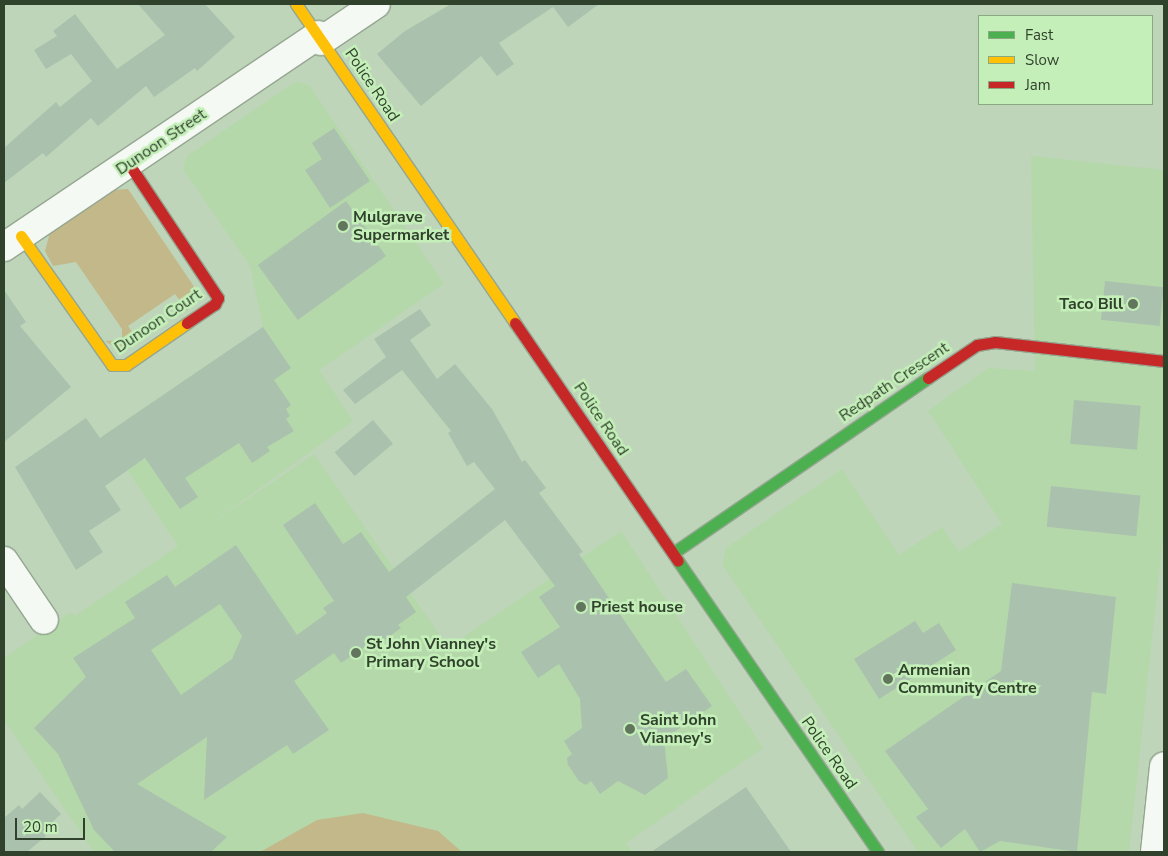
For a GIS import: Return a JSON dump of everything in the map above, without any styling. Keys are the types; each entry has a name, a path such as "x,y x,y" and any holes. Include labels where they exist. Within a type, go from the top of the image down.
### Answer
{"main road":[{"name":"Police Road","path":"296,4 878,852"},
{"name":"Dunoon Court","path":"12,242 112,365 126,366 215,304 218,298 129,164"},
{"name":"Redpath Crescent","path":"673,553 977,346 1013,343 1164,361"}],"street":[{"name":"Dunoon Street","path":"12,242 320,38 376,4"},
{"path":"4,561 44,620"},
{"path":"1155,852 1164,766"}],"shaded area":[{"name":"St John Vianney's Primary School","path":"295,82 309,85 444,284 319,370 353,421 199,532 314,454 448,647 621,531 763,748 626,843 632,852 94,852 4,720 4,658 71,612 75,616 178,546 104,435 263,327 250,266 183,169 187,156"},
{"path":"1031,156 1164,170 1164,528 1129,852 918,852 722,564 726,548 842,469 899,555 942,527 959,552 1002,524 928,411 988,368 1035,371"},
{"path":"128,189 197,291 197,297 187,311 175,294 128,326 140,343 120,350 105,341 122,340 122,329 76,262 53,266 45,251 50,232 112,190"},
{"path":"363,813 438,831 462,852 260,852 317,820"}],"building":[{"path":"138,4 205,4 235,37 197,71 195,68 154,97 146,86 98,126 91,118 46,157 43,153 4,183 4,148 56,102 60,107 92,81 71,54 46,69 34,50 57,36 53,31 75,14 117,69 165,35"},
{"path":"451,4 599,4 568,27 553,7 499,43 514,64 497,76 481,56 421,106 377,54 405,31"},
{"path":"334,128 370,181 330,208 305,170 322,159 312,143"},
{"path":"346,201 386,256 298,320 258,265"},
{"name":"Taco Bill","path":"1105,281 1164,287 1160,326 1101,320"},
{"path":"4,290 26,322 20,326 71,387 4,442"},
{"path":"420,309 431,325 410,340 437,379 455,364 492,409 522,462 525,460 546,488 539,493 583,552 579,554 666,682 686,669 712,706 664,739 668,778 645,795 618,781 600,794 591,781 586,785 579,781 568,765 567,758 572,754 564,741 582,728 580,699 559,664 538,678 521,652 560,627 539,597 555,586 505,520 406,597 416,612 398,625 401,628 371,650 368,645 341,663 334,653 294,681 329,730 293,754 287,745 204,800 207,737 137,784 227,837 211,852 115,852 94,830 58,754 34,728 86,677 73,658 135,618 125,602 167,575 175,587 236,545 297,635 327,613 323,608 334,601 283,525 315,503 343,544 361,532 389,572 495,489 474,462 467,466 448,433 451,431 402,370 355,404 343,390 386,357 374,339","holes":["220,604 242,636 232,659 181,695 151,650"]},
{"path":"263,327 291,368 274,380 291,405 286,409 290,416 286,419 294,431 267,447 270,451 252,463 239,443 185,478 198,497 180,509 145,458 105,486 121,510 89,531 103,552 76,570 15,467 86,418 100,438"},
{"path":"1074,400 1141,406 1137,450 1070,444"},
{"path":"373,420 393,444 355,476 335,452"},
{"path":"1051,486 1141,495 1136,536 1047,527"},
{"path":"1012,583 1116,597 1106,694 1092,692 1077,852 1000,841 980,852 965,829 941,848 916,817 928,809 885,751 1001,671"},
{"name":"Armenian Community Centre","path":"915,621 923,633 939,623 956,650 879,699 854,659"},
{"path":"746,787 791,852 651,852"},
{"path":"40,792 61,814 42,832 46,836 27,852 4,852 4,818 19,805 22,809"}],"traffic: fast":[{"path":"673,553 928,378"},
{"path":"678,561 878,852"}],"traffic: slow":[{"path":"296,4 515,323"},
{"path":"21,236 112,365 126,365 187,323"}],"traffic: jam":[{"path":"129,164 218,298 215,304 187,323"},
{"path":"515,323 678,561"},
{"path":"928,378 977,345 995,342 1164,361"}],"place":[{"name":"Mulgrave Supermarket","path":"343,226"},
{"name":"Taco Bill","path":"1133,304"},
{"name":"Priest house","path":"581,607"},
{"name":"St John Vianney's Primary School","path":"356,653"},
{"name":"Armenian Community Centre","path":"888,679"},
{"name":"Saint John Vianney's","path":"630,729"}]}
